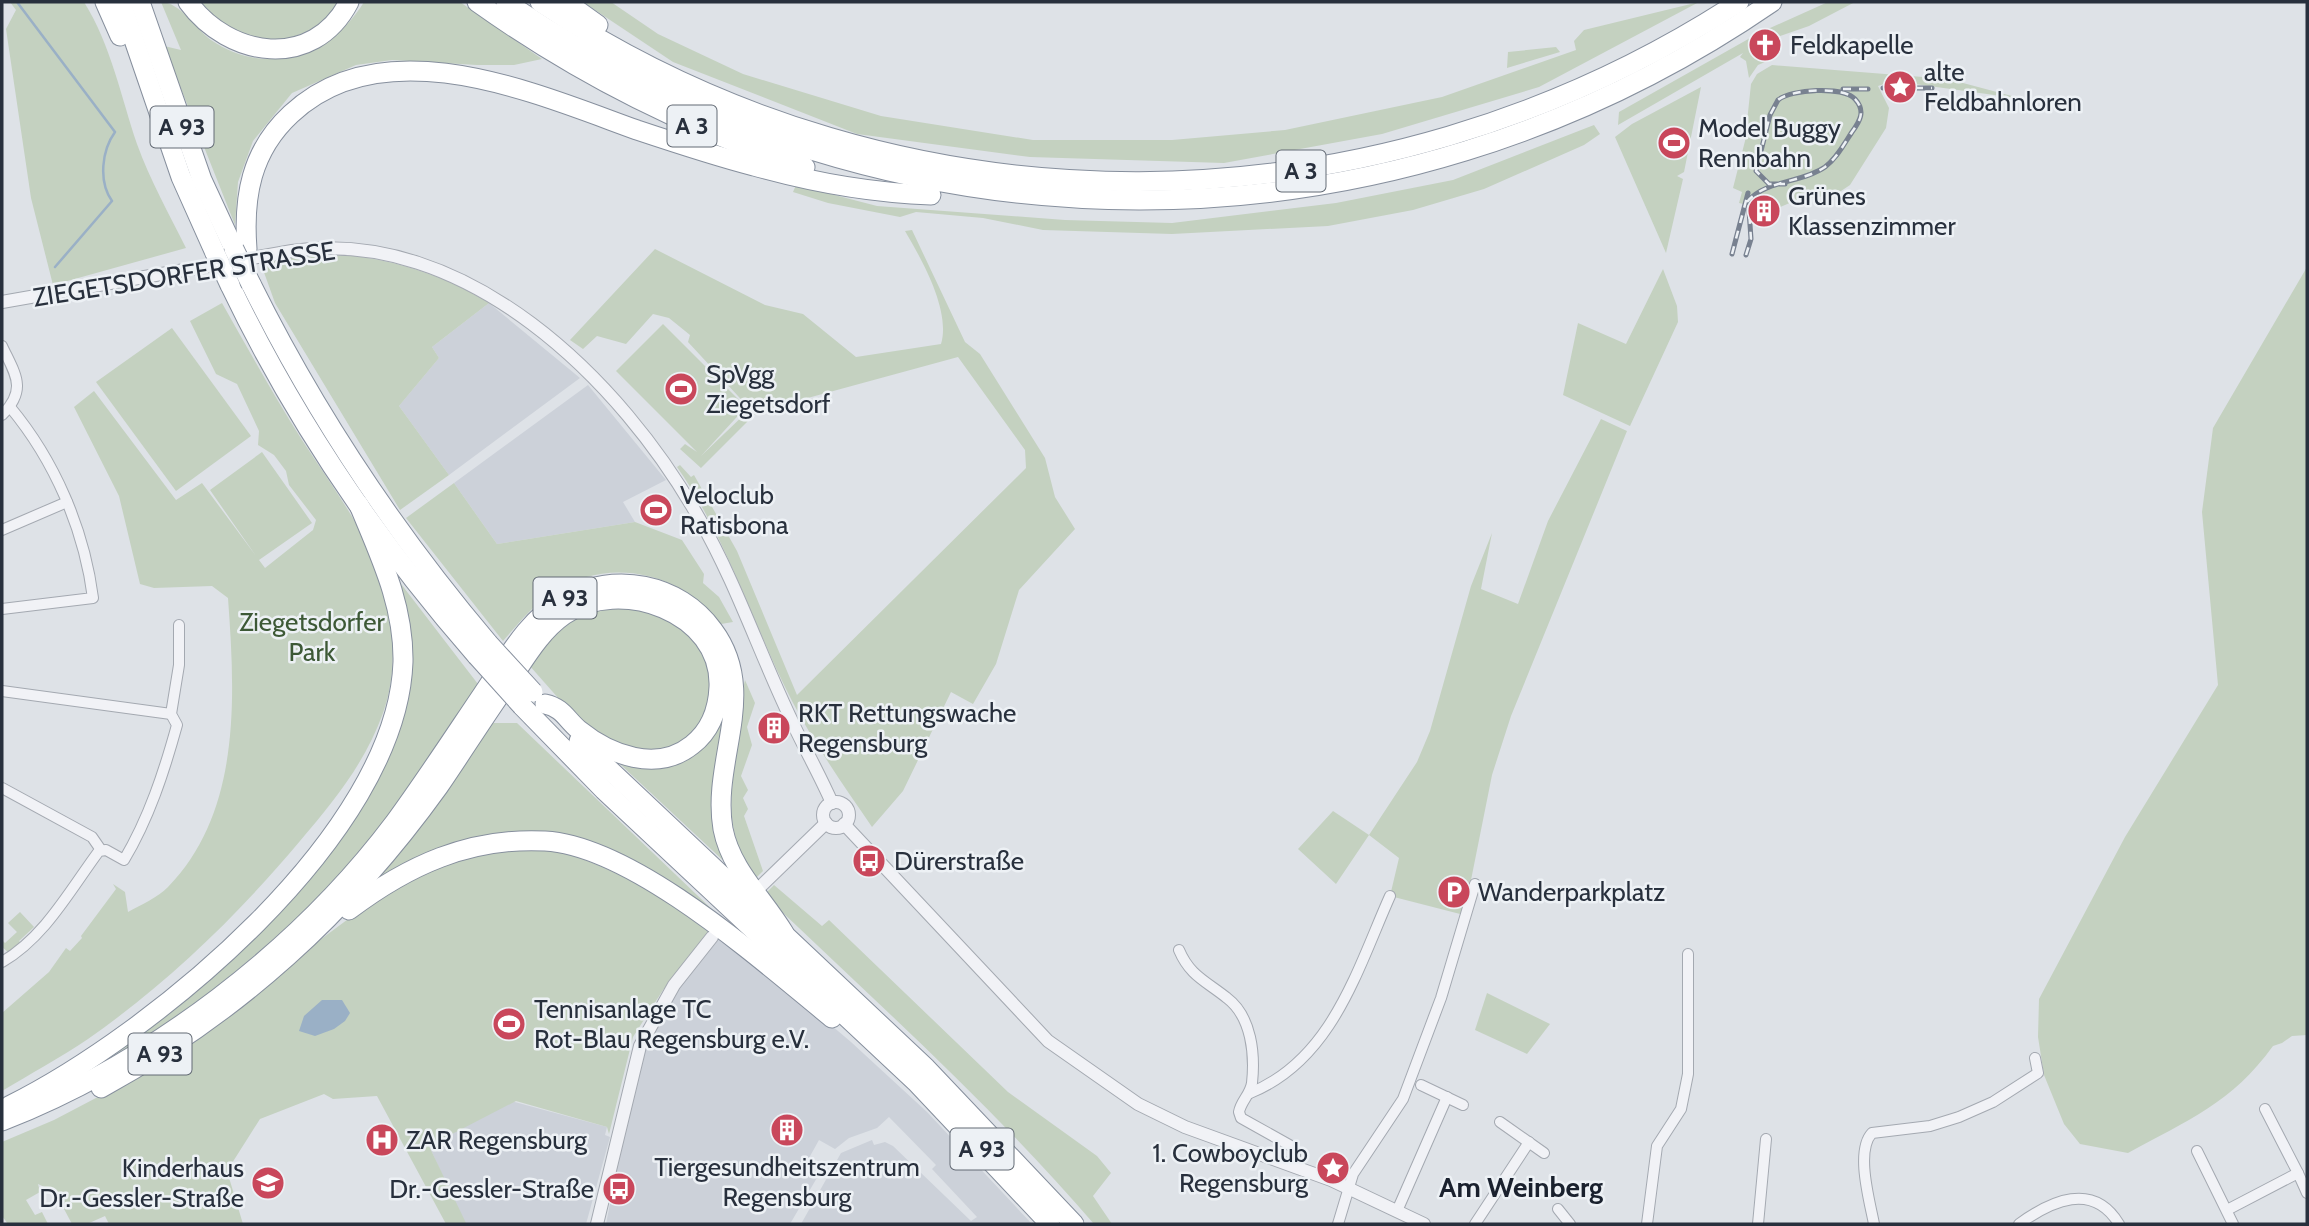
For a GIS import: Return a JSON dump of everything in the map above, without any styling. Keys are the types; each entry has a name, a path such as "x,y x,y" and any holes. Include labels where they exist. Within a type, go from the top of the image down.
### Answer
{"highway":[{"name":"A 93","path":"105,2 130,56 146,79"},
{"name":"A 93","path":"121,2 181,177 232,250"},
{"name":"A 93","path":"140,2 202,180 232,250 230,285 297,410 359,505 410,575 533,701 634,818 916,1082 1050,1224"},
{"path":"188,2 219,33 241,46 261,49 290,48 310,41 337,20 349,2"},
{"name":"A 3","path":"477,2 572,65 688,124 822,172 931,195"},
{"name":"A 3","path":"506,2 610,66 661,93 758,133 895,175 951,186 1074,199"},
{"name":"A 3","path":"540,2 648,65 778,121 856,145 948,166 1028,177 1111,183 1226,180 1311,170 1385,155 1493,124 1607,76 1682,37 1739,2"},
{"path":"566,2 623,43 648,65"},
{"name":"A 3","path":"251,284 232,250 244,216 256,161 282,122 299,106 335,85 369,76 408,72 464,75 525,89 636,130 755,167 854,188 1015,205 1074,199 1206,199 1313,187 1383,174 1485,146 1557,120 1691,54 1772,2"},
{"path":"1691,54 1763,25"},
{"name":"A 93","path":"251,284 311,398 355,468 482,649"},
{"name":"A 93","path":"2,1110 120,1040 209,970 283,894 323,844 368,779 393,722 403,648 395,596 359,505"},
{"name":"A 93","path":"2,1121 88,1081 136,1052 212,1002 278,947 337,890 393,823 531,627 553,606 596,586 638,584 672,595 704,619 724,648 736,696 721,794 723,829 733,861 784,933"},
{"name":"A 93","path":"302,946 365,879 404,832 536,643 565,614 604,599 628,598 663,607 680,617 698,634 708,648 719,682 715,713 701,738 675,755 655,760 638,759 604,747 579,730 558,707 533,701"},
{"name":"A 93","path":"533,701 591,752 962,1102 1074,1224"},
{"name":"A 93","path":"2,1135 68,1105 157,1056 235,1002 373,892 418,865 480,845 547,841 609,860 659,888 772,969 889,1068 916,1082"}],"street":[{"name":"ZIEGETSDORFER STRASSE","path":"2,302 292,251 331,247 374,250 431,265 494,299 592,376 643,435 692,506 724,568 790,717 832,803"},
{"path":"2,345 17,379 16,399 6,411 32,435 67,502 89,570 93,598 2,609"},
{"path":"2,530 67,502"},
{"path":"2,788 92,837 102,850 124,860 132,848 168,759 177,725 171,714 179,665 179,625"},
{"path":"2,691 171,714"},
{"path":"832,803 845,807 848,816 844,824 835,827 826,823 823,814 832,803"},
{"path":"760,887 826,823"},
{"path":"844,824 1048,1041 1138,1104 1185,1126 1349,1189 1424,1224"},
{"path":"2,962 20,948 60,907 102,850"},
{"path":"1338,1224 1353,1174 1403,1099 1441,999 1475,884"},
{"path":"1250,1093 1286,1074 1320,1041 1334,1020 1390,895"},
{"path":"597,1224 640,1046 674,985 712,937"},
{"path":"1179,950 1186,968 1230,999 1240,1012 1248,1028 1252,1055 1250,1093 1239,1112 1241,1118 1293,1147 1296,1155 1292,1166"},
{"path":"1647,1224 1657,1146 1681,1109 1688,1074 1688,954"},
{"path":"1874,1224 1866,1183 1867,1139 1881,1130 1930,1126 1993,1102 2038,1073 2035,1058"},
{"path":"1421,1085 1463,1105"},
{"path":"1397,1211 1447,1097"},
{"path":"2265,1109 2307,1194"},
{"path":"1500,1122 1544,1153"},
{"path":"1758,1224 1766,1139"},
{"path":"1475,1224 1529,1142"},
{"path":"2197,1151 2233,1224"},
{"path":"2227,1210 2298,1173"},
{"path":"2018,1224 2042,1209 2064,1200 2080,1198 2111,1212 2119,1224"},
{"path":"1558,1209 1570,1224"}],"shaded area":[{"path":"489,303 580,378 449,475 399,406 439,358 432,347"},
{"path":"588,385 666,480 623,502 635,522 497,544 454,483"},
{"path":"719,939 786,987 851,1042 927,1112 1032,1224 801,1224 841,1153 872,1140 874,1145 885,1142 893,1146 971,1221 977,1217 932,1169 936,1165 889,1117 877,1128 849,1138 835,1149 819,1140 809,1158 818,1176 790,1224 606,1224 624,1132 647,1043 663,1011 691,971"},
{"path":"511,1101 607,1127 605,1135 610,1137 586,1224 465,1224 429,1146"}],"green space":[{"path":"10,2 84,2 108,53 142,157 186,248 53,285 31,198 6,29 16,10"},
{"path":"161,2 175,6 211,40 232,51 253,58 275,59 296,56 316,48 350,21 364,2 460,2 542,59 514,65 392,60 356,65 292,93 253,141 238,182 235,225 164,46 181,50"},
{"path":"201,2 341,2 325,19 308,31 290,38 271,40 234,30"},
{"path":"583,2 611,2 658,34 743,74 881,116 1033,140 1172,140 1285,130 1442,97 1576,50 1574,41 1584,30 1699,2 1539,87 1382,134 1224,163 1030,157 857,134 673,62"},
{"path":"1828,2 1855,2 1809,26 1777,37 1774,58 1758,65 1749,78 1746,61 1740,57 1743,53 1618,125 1619,112 1759,33"},
{"path":"1556,47 1560,52 1507,68 1508,52"},
{"path":"1772,65 1948,79 2023,99 1893,81 1878,86 1889,108 1886,128 1850,185 1835,195 1799,199 1773,210 1771,217 1755,212 1756,207 1739,203 1742,192 1733,188 1745,141 1751,84 1757,74"},
{"path":"1701,87 1684,172 1677,176 1683,179 1666,253 1615,137 1632,124"},
{"path":"1594,125 1600,134 1584,145 1484,189 1413,210 1328,226 1172,234 1043,230 983,218 916,212 900,217 828,203 793,192 796,185 877,206 1065,220 1172,223 1336,203 1453,180"},
{"path":"912,230 965,342 980,354 1045,458 1055,497 1075,529 1019,590 996,664 973,704 951,692 903,791 872,827 792,701 711,523 677,467 680,465 691,477 694,475 737,551 797,695 1026,468 1025,450 958,357 754,415 701,468 680,449 685,444 697,452 616,371 663,324 746,407 701,456 750,409 688,342 690,335 669,318 653,314 626,344 597,336 583,349 570,340 655,249 765,305 803,314 856,357 941,344 942,316 933,286 905,231"},
{"path":"347,255 385,261 421,271 456,285 489,303 432,347 439,358 399,406 449,475 400,510 275,303 261,264 285,258"},
{"path":"2307,267 2307,1035 2292,1036 2273,1046 2241,1082 2208,1109 2128,1153 2080,1144 2064,1124 2044,1075 2038,1037 2039,999 2125,837 2218,685 2202,512 2213,428"},
{"path":"1663,269 1677,306 1678,322 1630,426 1563,395 1578,323 1626,344"},
{"name":"Ziegetsdorfer Park","path":"222,303 261,372 356,524 374,559 386,594 392,628 393,663 388,697 376,731 348,781 300,841 227,921 174,971 118,1017 77,1046 2,1091 2,1013 49,972 66,948 70,951 82,938 116,889 113,884 125,892 128,912 168,887 192,857 210,823 221,788 232,712 228,598 212,586 154,588 140,584 119,496 74,407 94,391 176,500 202,483 256,556 210,490 262,452 312,523 259,560 265,568 313,530 316,520 289,485 286,471 274,455 258,445 259,431 237,384 216,374 190,321"},
{"path":"172,328 251,436 176,491 96,382"},
{"path":"1601,419 1627,431 1511,716 1492,775 1464,915 1390,896 1399,858 1369,835 1417,762 1430,731 1471,586 1492,533 1481,589 1518,604 1548,521"},
{"path":"454,483 497,544 635,522 682,540 704,574 703,583 719,597 733,622 721,624 704,606 665,582 643,575 598,574 553,592 532,609 503,641 406,518"},
{"path":"398,580 481,688 409,794 312,907 189,1011 75,1079 147,1029 233,954 397,730"},
{"path":"622,605 675,621 699,646 710,667 713,686 704,724 674,750 628,753 582,725 529,665 565,623 584,612"},
{"path":"745,680 755,703 747,727 752,745 741,776 748,790 743,798 748,809 744,816 763,871 755,879 737,841 732,805"},
{"path":"724,707 728,865 620,764 658,766 672,763 692,748"},
{"path":"492,723 517,723 720,917 546,834 370,887"},
{"path":"1333,811 1369,835 1336,884 1298,849"},
{"path":"546,848 591,862 632,881 672,905 710,933 663,990 633,1037 609,1134 607,1127 516,1101 429,1146 466,1223 446,1224 377,1096 333,1099 324,1094 260,1119 227,1171 243,1224 109,1224 105,1216 87,1224 72,1224 55,1192 38,1184 40,1192 26,1200 35,1215 42,1212 48,1224 8,1224 2,1216 2,1142 54,1120 134,1078 367,905 462,854"},
{"path":"774,885 822,926 829,920 1008,1092 1097,1156 1111,1173 1093,1196 1112,1224 1094,1224 980,1102 780,910 765,894"},
{"path":"20,912 34,927 19,941 21,943 8,952 2,947 2,940 5,943 17,932 8,923"},
{"path":"1487,993 1550,1024 1527,1054 1475,1030"}],"water":[{"path":"322,1000 342,1000 350,1013 345,1021 334,1029 315,1036 299,1031 304,1016"}],"waterway":[{"path":"17,2 115,132 107,148 103,166 105,184 112,201 55,267"}],"railway":[{"path":"1883,88 1932,88"},
{"path":"1843,89 1868,89"},
{"path":"1747,202 1774,185 1784,182 1806,176 1825,167 1840,151 1859,120 1861,112 1855,99 1840,92 1817,90 1794,93 1778,100 1770,115 1756,171 1769,184 1785,184"},
{"path":"1732,254 1748,193"},
{"path":"1746,255 1751,239 1749,210"}],"place":[{"name":"Feldkapelle","path":"1765,45"},
{"name":"alte Feldbahnloren","path":"1900,87"},
{"name":"Model Buggy Rennbahn","path":"1674,143"},
{"name":"Grünes Klassenzimmer","path":"1764,211"},
{"name":"SpVgg Ziegetsdorf","path":"681,389"},
{"name":"Veloclub Ratisbona","path":"656,510"},
{"name":"RKT Rettungswache Regensburg","path":"774,728"},
{"name":"Dürerstraße","path":"869,861"},
{"name":"Wanderparkplatz","path":"1454,892"},
{"name":"Tennisanlage TC Rot-Blau Regensburg e.V.","path":"509,1024"},
{"name":"Tiergesundheitszentrum Regensburg","path":"787,1130"},
{"name":"ZAR Regensburg","path":"382,1140"},
{"name":"1. Cowboyclub Regensburg","path":"1333,1168"},
{"name":"Kinderhaus Dr.-Gessler-Straße","path":"268,1183"},
{"name":"Dr.-Gessler-Straße","path":"619,1189"}],"district":[{"name":"Am Weinberg","path":"1521,1187"}]}
